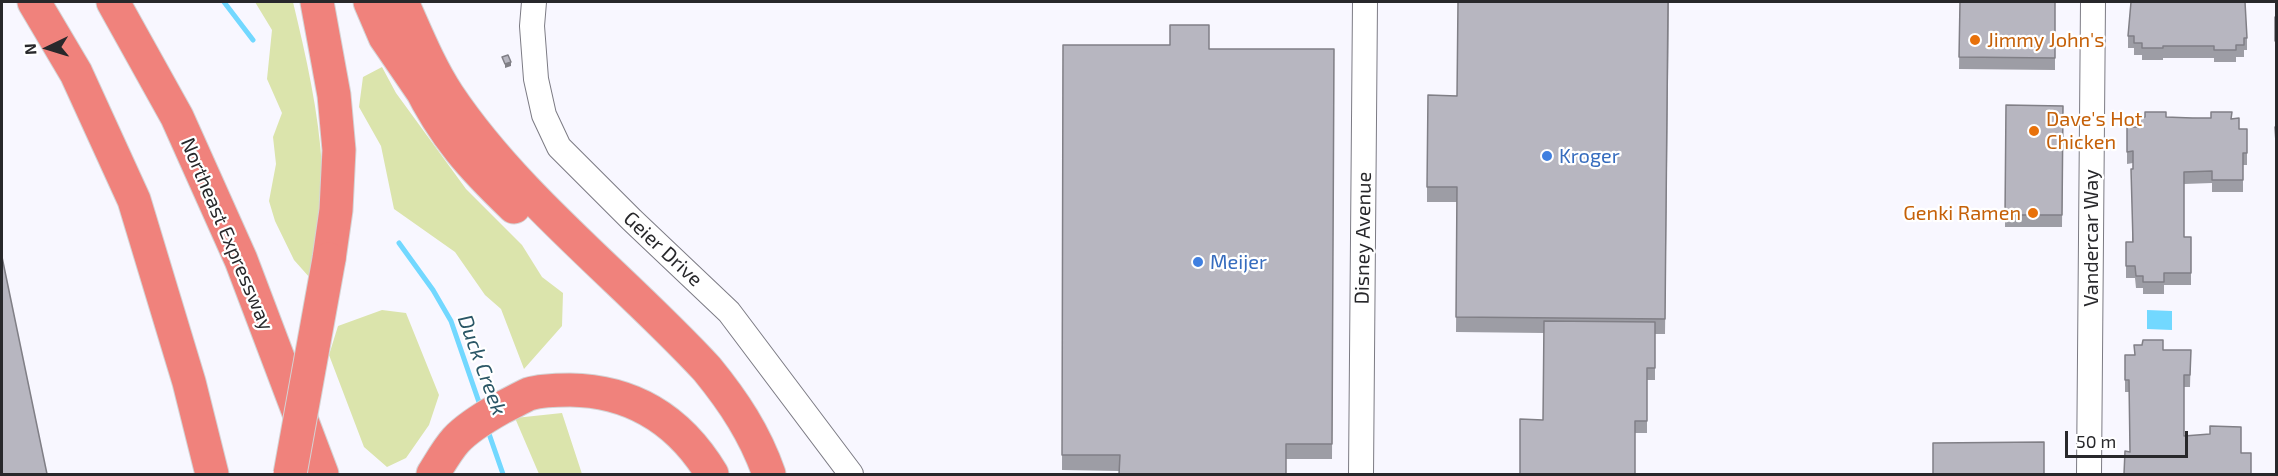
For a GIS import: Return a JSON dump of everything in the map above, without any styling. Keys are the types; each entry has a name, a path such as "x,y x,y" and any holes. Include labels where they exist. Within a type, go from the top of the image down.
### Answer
{"highway":[{"path":"34,2 76,73 134,200 189,382 212,474"},
{"name":"Northeast Expressway","path":"113,2 177,117 232,239 322,474"},
{"path":"308,2 334,95"},
{"path":"290,474 336,210 339,150 334,95 317,2"},
{"path":"370,2 385,37 424,94"},
{"path":"382,2 400,46 448,137 475,169 682,369 726,430 746,474"},
{"path":"402,2 448,94 474,130 505,167 707,369 732,400 748,426 761,451 769,474"},
{"path":"433,474 456,441 468,429 530,394 560,390 590,390 621,397 652,411 681,432 700,454 712,474"}],"street":[{"name":"Geier Drive","path":"534,2 532,26 536,79 544,115 559,147 729,312 851,474"},
{"name":"Disney Avenue","path":"1361,474 1365,2"},
{"name":"Vandercar Way","path":"2089,474 2093,2"}],"green space":[{"path":"255,2 293,2 307,64 318,126 322,168 317,237 310,278 294,260 275,221 269,201 276,164 273,137 282,113 267,79 272,30"},
{"path":"382,67 396,93 466,189 522,245 542,277 563,293 562,326 524,369 501,309 485,295 455,252 394,209 381,146 359,107 363,77"},
{"path":"382,310 406,313 439,395 429,425 406,458 387,467 364,447 329,355 338,326"},
{"path":"562,413 582,474 539,474 515,418"}],"water":[{"path":"2147,310 2172,311 2172,330 2147,329"}],"building":[{"name":"Kroger","path":"1458,2 1668,2 1665,319 1456,317 1457,187 1427,187 1428,95 1457,96"},
{"path":"1960,2 2055,2 2055,58 1959,57"},
{"path":"2131,2 2245,2 2247,38 2244,38 2244,45 2236,45 2236,50 2214,50 2214,46 2142,48 2142,43 2134,43 2134,36 2128,36"},
{"path":"2275,17 2277,17 2277,41 2275,41"},
{"name":"Meijer","path":"1170,25 1209,25 1209,49 1334,49 1332,444 1286,444 1286,474 1119,474 1120,455 1062,455 1063,45 1170,45"},
{"path":"508,55 511,62 505,64 502,57"},
{"path":"2006,105 2063,106 2062,215 2005,215"},
{"path":"2145,112 2166,112 2166,117 2211,118 2211,112 2232,112 2231,119 2239,118 2239,129 2247,129 2247,153 2243,153 2243,180 2212,180 2212,171 2184,172 2184,237 2191,237 2191,273 2164,273 2164,282 2143,282 2143,276 2136,276 2135,266 2126,266 2126,242 2133,242 2131,169 2133,169 2133,151 2127,152 2127,127 2137,127 2137,117 2145,117"},
{"path":"2275,127 2277,127 2277,158"},
{"path":"2,257 47,474 2,474"},
{"path":"1544,321 1655,322 1655,368 1647,368 1647,421 1635,421 1635,474 1520,474 1520,419 1543,420"},
{"path":"2143,340 2163,340 2163,350 2191,350 2190,375 2184,375 2184,436 2210,434 2210,426 2241,427 2241,453 2251,453 2251,474 2124,474 2125,451 2130,452 2129,380 2125,380 2125,355 2135,355 2134,345 2142,345"},
{"path":"2044,442 2044,474 1933,474 1933,443"}],"waterway":[{"name":"Duck Creek","path":"224,2 253,40"},
{"name":"Duck Creek","path":"399,243 433,290 451,321 481,408"},
{"name":"Duck Creek","path":"487,428 503,474"}],"place":[{"name":"Jimmy John's","path":"1975,40"},
{"name":"Dave's Hot Chicken","path":"2034,131"},
{"name":"Kroger","path":"1547,156"},
{"name":"Genki Ramen","path":"2033,213"},
{"name":"Meijer","path":"1198,262"}]}
